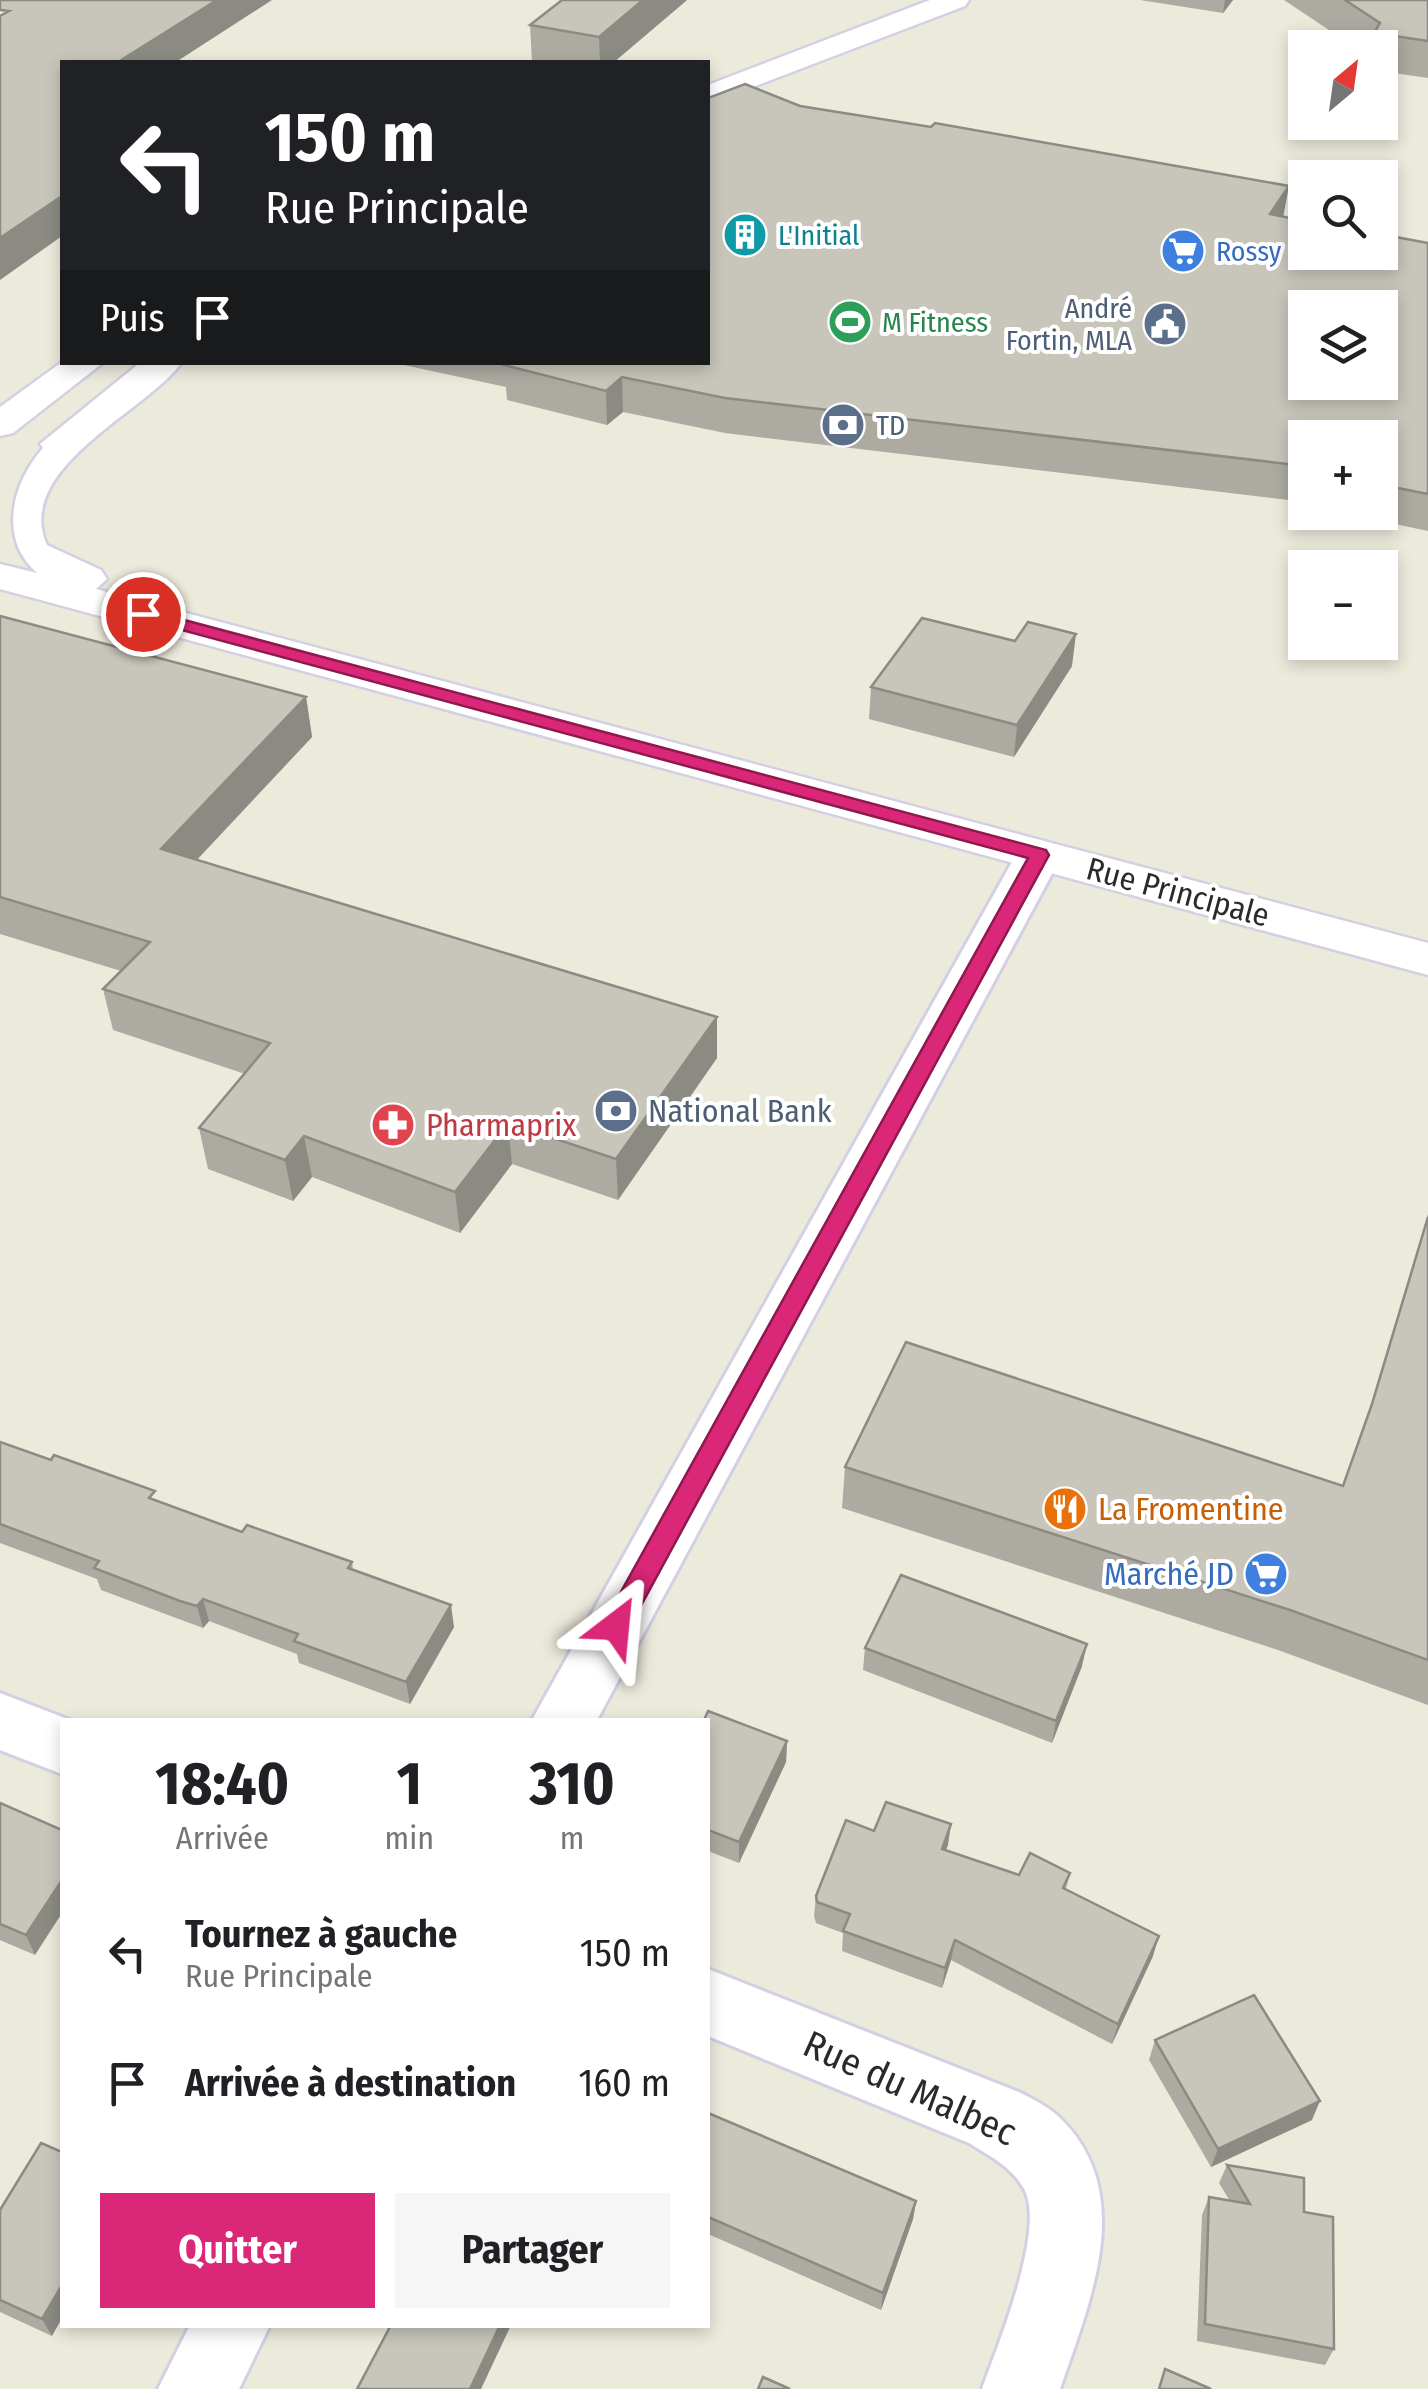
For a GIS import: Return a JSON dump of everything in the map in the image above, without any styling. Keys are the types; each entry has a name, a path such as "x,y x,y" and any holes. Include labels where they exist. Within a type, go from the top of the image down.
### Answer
{"main road":[{"path":"710,94 955,0"},
{"path":"0,424 82,365"},
{"path":"0,488 160,365"},
{"path":"87,423 28,490 14,518 15,530 32,553 52,564 214,633"},
{"name":"Rue Principale","path":"0,576 1428,958"}],"street":[{"path":"565,1718 1040,855"},
{"path":"0,1722 60,1745"},
{"name":"Rue du Malbec","path":"710,2003 995,2118 1035,2143 1060,2176 1070,2214 1062,2260 1021,2389"},
{"path":"196,2389 230,2328"}],"building":[{"path":"0,0 217,0 121,60 60,60 60,197 0,238 0,16 9,11 0,10"},
{"path":"562,0 643,0 599,37 530,25"},
{"path":"1345,0 1428,0 1428,41 1398,37 1398,30 1376,30 1380,23"},
{"path":"745,84 800,106 931,127 935,123 1288,186 1270,214 1288,218 1288,270 1398,270 1398,237 1428,243 1428,494 1398,488 1398,420 1288,420 1288,464 725,398 622,377 606,391 504,365 710,365 710,97"},
{"path":"0,616 306,697 161,849 717,1017 616,1159 508,1123 455,1192 304,1136 285,1160 199,1128 270,1043 103,989 150,942 0,897"},
{"path":"922,618 1015,641 1028,622 1076,634 1017,725 871,687"},
{"path":"1428,1217 1428,1660 1290,1610 845,1467 906,1342 1343,1486"},
{"path":"0,1442 51,1460 54,1455 155,1491 149,1498 242,1532 247,1525 352,1562 348,1568 451,1605 406,1682 294,1641 298,1634 203,1599 197,1606 180,1601 94,1568 99,1561 0,1524"},
{"path":"901,1575 1087,1644 1056,1721 865,1648"},
{"path":"708,1711 787,1741 739,1842 710,1831 710,1718 705,1718"},
{"path":"886,1802 951,1824 942,1849 1019,1875 1030,1853 1070,1873 1063,1888 1159,1936 1118,2024 955,1940 945,1968 843,1931 850,1914 817,1902 816,1896 846,1820 874,1831"},
{"path":"0,1803 60,1829 60,1883 26,1935 0,1924"},
{"path":"1254,1995 1320,2101 1218,2149 1155,2040"},
{"path":"710,2114 916,2201 883,2293 710,2218"},
{"path":"41,2143 60,2151 60,2288 42,2319 0,2300 0,2210"},
{"path":"1227,2165 1304,2178 1304,2212 1333,2217 1334,2349 1205,2324 1209,2197 1250,2204"},
{"path":"389,2328 499,2328 470,2389 357,2389"},
{"path":"1165,2369 1211,2389 1159,2389"},
{"path":"763,2377 790,2389 758,2389"}],"place":[{"name":"L'Initial","path":"745,235"},
{"name":"Rossy","path":"1183,251"},
{"name":"M Fitness","path":"850,322"},
{"name":"André Fortin, MLA","path":"1165,324"},
{"name":"TD","path":"843,425"},
{"name":"National Bank","path":"616,1111"},
{"name":"Pharmaprix","path":"393,1125"},
{"name":"La Fromentine","path":"1065,1509"},
{"name":"Marché JD","path":"1266,1574"}],"route":[{"path":"143,614 1040,855 616,1626"}]}
